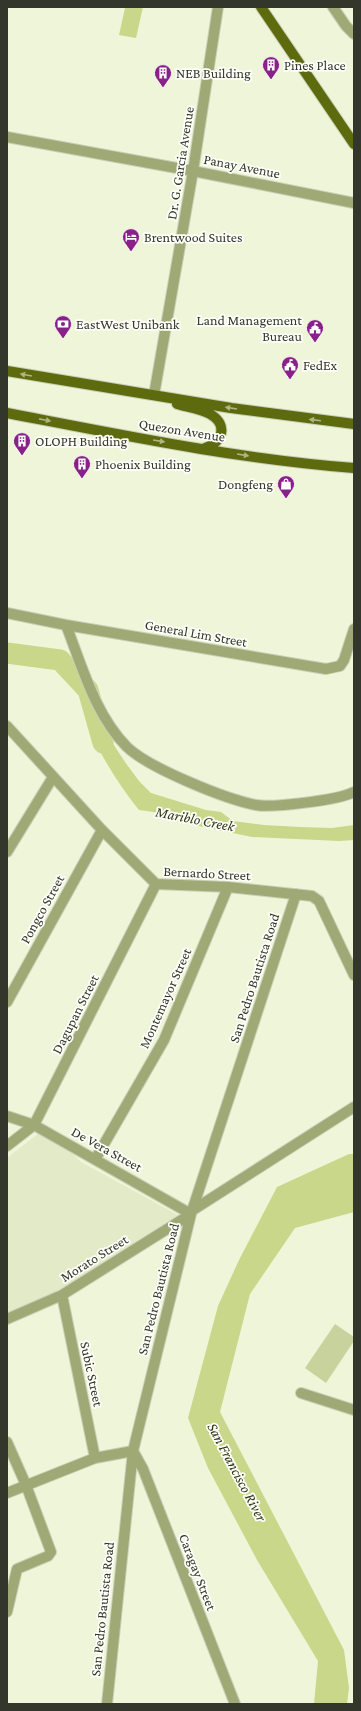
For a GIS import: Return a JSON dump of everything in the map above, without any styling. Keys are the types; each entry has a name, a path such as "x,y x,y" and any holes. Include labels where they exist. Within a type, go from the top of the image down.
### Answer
{"main road":[{"path":"261,7 354,144"},
{"name":"Quezon Avenue","path":"7,371 81,385 154,395 262,413 354,424"},
{"path":"138,393 211,414 219,423 222,430 221,436 217,442 205,448"},
{"name":"Quezon Avenue","path":"7,412 256,457 354,468"}],"street":[{"name":"Dr. G. Garcia Avenue","path":"154,395 193,171 218,7"},
{"path":"334,7 346,26 354,34"},
{"name":"Panay Avenue","path":"7,137 193,171 354,203"},
{"name":"General Lim Street","path":"7,613 66,625 326,669 340,666 344,660 354,629"},
{"path":"66,625 94,697 104,714 126,746 149,763 217,793 255,805 270,806 316,801 354,792"},
{"name":"Bernardo Street","path":"7,726 102,830 156,884 228,887 312,896 319,901 354,975"},
{"path":"7,852 53,777"},
{"name":"Pongco Street","path":"7,1002 102,830"},
{"name":"Dagupan Street","path":"7,1146 34,1125 156,884"},
{"name":"Montemayor Street","path":"96,1158 164,1040 228,887"},
{"name":"San Pedro Bautista Road","path":"107,1704 133,1450 192,1212 296,894"},
{"name":"Morato Street","path":"7,1319 62,1295 354,1107"},
{"name":"De Vera Street","path":"7,1116 34,1125 192,1212"},
{"name":"Subic Street","path":"62,1295 95,1458"},
{"path":"301,1393 354,1410"},
{"path":"7,1442 26,1485 51,1552 48,1556 17,1569 7,1612"},
{"path":"7,1493 95,1458 133,1450"},
{"name":"Caragay Street","path":"133,1450 143,1469 235,1704"}],"shaded area":[{"path":"39,1133 60,1141 81,1162 178,1215 54,1293 7,1314 7,1158"},
{"path":"335,1324 354,1337 354,1341 326,1383 305,1368"}],"water":[{"path":"121,7 143,7 136,38 119,35 125,8"},
{"path":"97,713 108,736 125,762 139,781 151,793 206,810 221,812 233,821 264,825 300,827 332,828 354,825 354,840 339,841 252,837 175,821 161,813 139,810 110,769 87,725"},
{"name":"San Francisco River","path":"349,1154 354,1154 354,1212 295,1228 250,1294 220,1412 344,1650 349,1688 347,1704 314,1704 318,1661 257,1560 208,1468 188,1418 218,1306 239,1260 277,1187"}],"waterway":[{"name":"Mariblo Creek","path":"7,653 60,660 88,690 103,743"}],"place":[{"name":"Pines Place","path":"271,80"},
{"name":"NEB Building","path":"163,88"},
{"name":"Brentwood Suites","path":"131,252"},
{"name":"EastWest Unibank","path":"63,339"},
{"name":"Land Management Bureau","path":"315,343"},
{"name":"FedEx","path":"290,380"},
{"name":"OLOPH Building","path":"22,456"},
{"name":"Phoenix Building","path":"82,479"},
{"name":"Dongfeng","path":"286,499"}]}
